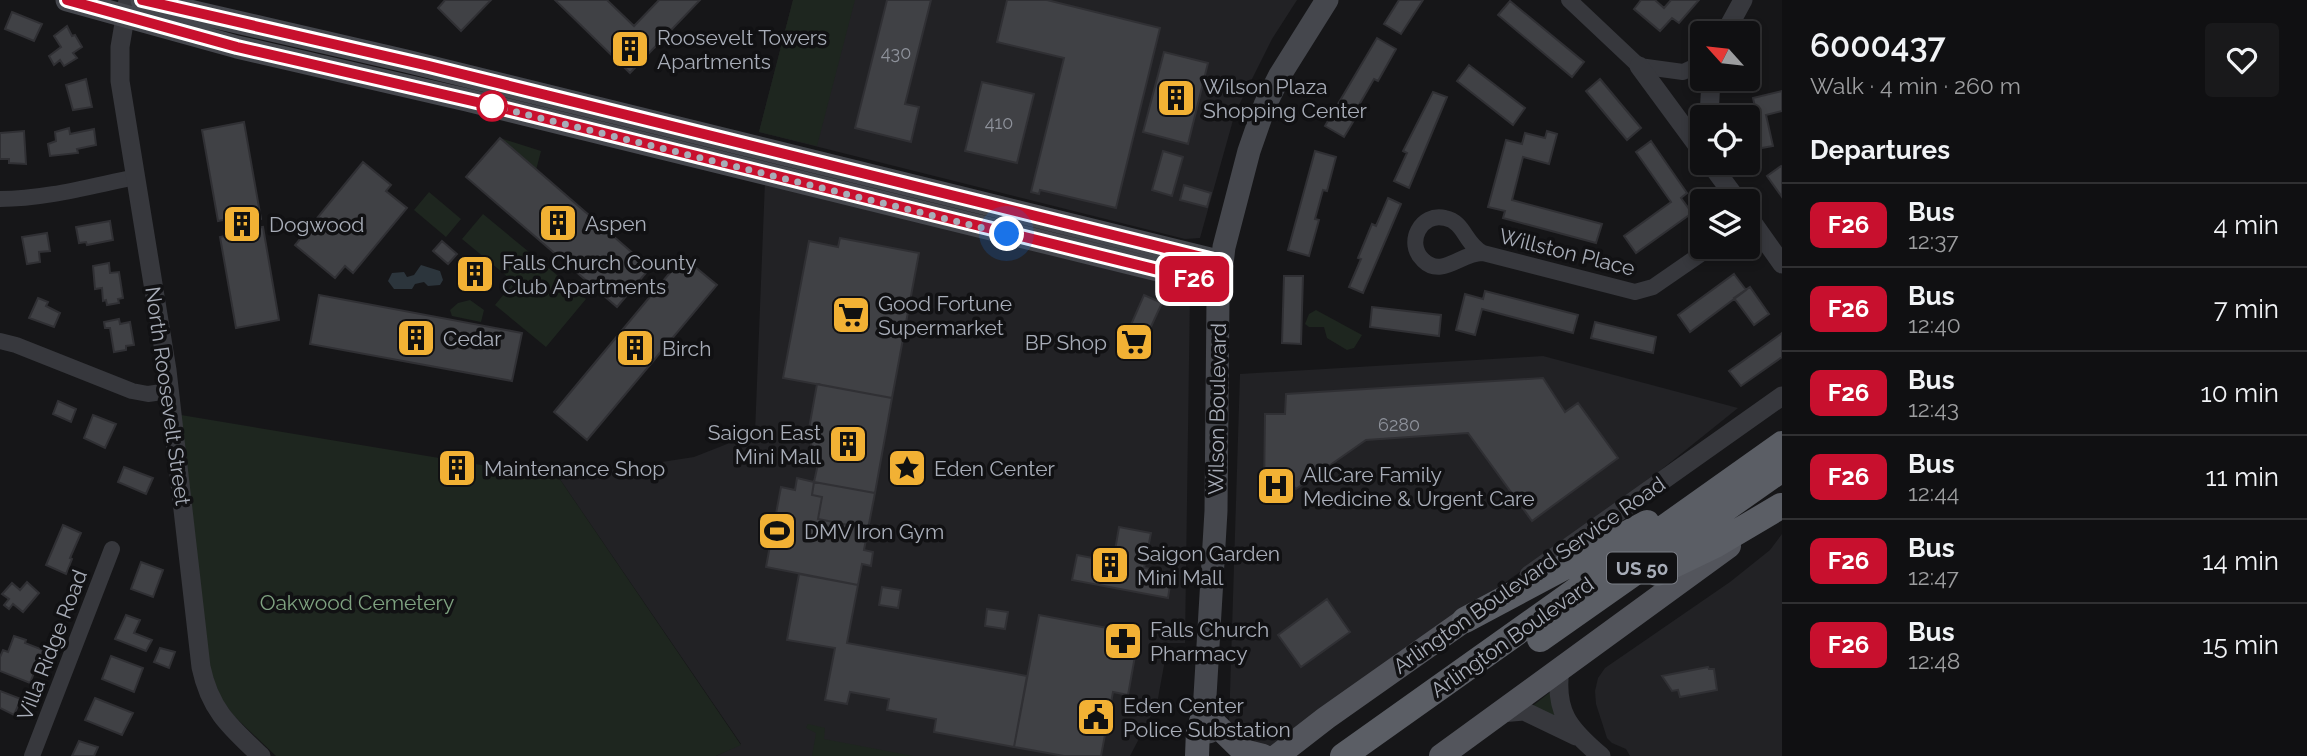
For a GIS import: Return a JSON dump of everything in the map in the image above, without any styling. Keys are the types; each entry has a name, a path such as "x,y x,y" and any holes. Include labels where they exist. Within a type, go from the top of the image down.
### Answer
{"highway":[{"path":"1465,620 1635,531 1782,441"},
{"name":"Arlington Boulevard","path":"1343,756 1782,441"},
{"name":"Arlington Boulevard","path":"1372,756 1782,469"},
{"path":"1587,608 1715,545 1782,505"}],"main road":[{"path":"67,0 126,8 237,47 454,96 1219,285"},
{"path":"142,0 417,64 1222,262"},
{"name":"Wilson Boulevard","path":"1209,756 1209,731 1204,713 1216,511 1219,285 1222,262 1248,151 1265,105 1280,75 1327,0"},
{"path":"1441,756 1715,557 1782,505"},
{"name":"Arlington Boulevard Service Road","path":"1272,755 1465,620"},
{"path":"1197,756 1198,730 1204,713 1243,751 1272,755"}],"street":[{"path":"1569,0 1639,66 1690,135"},
{"path":"1732,21 1743,0"},
{"name":"North Roosevelt Street","path":"126,8 120,47 120,81 169,391 205,685 219,714 261,756"},
{"path":"1639,66 1683,72 1690,69"},
{"path":"0,199 51,195 136,177"},
{"path":"1760,234 1782,264"},
{"name":"Willston Place","path":"1483,253 1635,292 1653,287 1694,259"},
{"path":"0,341 132,391 148,394 169,391"},
{"name":"Arlington Boulevard Service Road","path":"1465,620 1782,396"},
{"name":"Villa Ridge Road","path":"32,756 112,549"},
{"path":"1560,668 1559,700 1566,721 1578,737 1601,756"},
{"path":"1499,713 1524,711 1578,737"}],"shaded area":[{"path":"793,0 1297,0 1272,39 1235,113 1200,238 1185,239 759,132"},
{"name":"Eden Center","path":"765,181 1114,267 1190,290 1185,643 1168,643 1157,704 1130,756 716,756 741,744 559,478 694,457 755,433"},
{"path":"421,265 440,271 443,280 440,285 428,286 424,282 415,284 412,289 394,289 388,281 392,273 404,272 407,277 414,275"},
{"path":"1543,356 1738,408 1636,490 1274,748 1257,750 1229,725 1240,374"},
{"path":"1782,534 1782,756 1630,756 1626,749 1612,743 1607,738 1596,704 1598,678 1605,668 1730,582 1770,550"}],"green space":[{"path":"793,0 855,0 817,146 759,132"},
{"path":"500,138 541,151 536,170"},
{"path":"429,192 461,219 446,237 414,210"},
{"path":"483,214 586,299 546,347 495,305 514,282 462,239"},
{"path":"470,300 484,310 481,322 452,316 450,310 458,303"},
{"path":"1316,310 1362,335 1354,348 1347,350 1327,338 1324,327 1309,327 1305,324 1309,314"},
{"name":"Oakwood Cemetery","path":"181,415 559,478 741,745 716,756 276,756 233,715 221,698 210,669"},
{"path":"1553,690 1560,723 1531,707"},
{"path":"808,724 825,728 824,739 913,756 812,756 816,733 806,728"}],"building":[{"path":"445,0 491,0 461,31 438,8"},
{"name":"Roosevelt Towers Apartments","path":"555,0 607,0 634,26 659,0 700,0 630,73"},
{"path":"887,0 931,0 905,104 919,107 911,142 855,128"},
{"path":"1007,0 1047,0 1160,28 1116,208 1040,190 1039,194 1031,192 1064,58 997,42"},
{"path":"1399,0 1423,0 1401,34 1384,24"},
{"path":"1641,0 1655,0 1664,8 1671,0 1699,0 1679,23 1672,18 1660,31 1634,9"},
{"path":"1510,1 1584,62 1572,77 1498,15"},
{"path":"12,12 42,24 34,41 5,29"},
{"path":"67,26 82,47 73,53 77,58 64,66 60,60 54,65 49,56 61,47 54,36"},
{"path":"1377,38 1396,49 1378,81 1374,79 1359,105 1362,107 1344,137 1325,126"},
{"name":"Wilson Plaza Shopping Center","path":"1164,52 1208,63 1188,144 1143,132"},
{"path":"1469,65 1525,108 1513,125 1457,81"},
{"path":"86,79 92,107 73,110 66,85"},
{"path":"1600,79 1641,128 1627,140 1586,91"},
{"path":"982,82 1034,94 1017,163 965,151"},
{"path":"1782,91 1782,111 1766,115 1773,146 1760,148 1760,105 1755,105 1753,98"},
{"path":"1433,92 1447,97 1409,188 1394,181 1407,153 1403,151"},
{"name":"Dogwood","path":"244,122 261,219 249,221 250,229 263,227 279,320 236,328 220,237 235,234 233,218 218,221 202,130"},
{"path":"69,128 70,134 94,129 96,145 77,149 78,153 50,156 48,144 56,141 55,132"},
{"path":"24,131 26,164 9,163 9,159 0,159 0,133"},
{"path":"1547,131 1557,134 1549,164 1523,157 1512,200 1602,224 1596,243 1503,218 1505,211 1488,207 1506,140 1522,144 1525,133 1545,138"},
{"name":"Aspen","path":"500,138 650,268 617,307 466,177"},
{"path":"1651,141 1687,193 1681,198 1690,214 1636,253 1624,236 1671,202 1636,152"},
{"path":"1163,151 1183,157 1172,196 1152,190"},
{"path":"1315,151 1336,157 1327,191 1323,190 1315,219 1319,220 1309,256 1288,250"},
{"path":"363,162 391,185 386,191 407,208 353,273 345,266 335,278 295,245"},
{"path":"1782,167 1782,197 1767,176"},
{"path":"1184,185 1211,193 1207,207 1180,200"},
{"path":"1388,198 1401,204 1363,293 1349,287 1372,224 1376,226"},
{"path":"110,221 113,240 87,245 86,242 79,243 76,227"},
{"path":"47,233 50,251 39,252 40,262 27,264 22,237"},
{"name":"Good Fortune Supermarket","path":"840,238 919,253 892,398 783,378 809,241 838,247"},
{"name":"Falls Church County Club Apartments","path":"442,241 457,254 448,264 433,251"},
{"name":"Birch","path":"683,257 717,285 587,440 554,412"},
{"name":"Falls Church County Club Apartments","path":"479,260 488,268 471,288 462,280"},
{"path":"109,263 110,273 119,272 123,298 118,299 119,303 107,305 106,300 103,301 102,288 95,289 93,266"},
{"path":"1734,274 1746,290 1690,332 1678,315"},
{"path":"1284,276 1303,276 1301,344 1282,343"},
{"path":"1750,287 1769,314 1754,325 1734,298"},
{"path":"1485,291 1578,315 1573,333 1482,309 1475,335 1456,330 1465,294 1483,299"},
{"name":"Cedar","path":"319,295 522,333 512,381 310,344"},
{"path":"1144,295 1162,303 1143,344 1126,336"},
{"path":"38,298 48,302 46,306 60,313 54,327 29,318"},
{"path":"1372,307 1441,315 1439,336 1370,327"},
{"path":"119,319 120,324 130,322 134,345 114,352 110,328 105,328 104,322"},
{"path":"1595,322 1656,337 1653,353 1591,338"},
{"name":"BP Shop","path":"1125,331 1150,342 1144,354 1119,343"},
{"path":"1782,333 1782,357 1741,386 1729,371"},
{"path":"1543,378 1565,412 1578,403 1618,458 1532,521 1468,433 1366,440 1296,489 1292,484 1282,491 1264,491 1265,414 1285,414 1286,394"},
{"name":"Saigon East Mini Mall","path":"817,384 892,398 875,493 814,482 818,464 808,462 813,435 808,434"},
{"path":"58,401 76,409 71,422 53,414"},
{"path":"93,415 116,424 105,448 84,438"},
{"name":"Maintenance Shop","path":"451,461 465,463 463,476 449,474"},
{"path":"124,467 153,478 146,494 118,482"},
{"path":"797,478 814,482 812,495 822,497 818,519 868,529 864,550 873,552 871,566 862,564 858,585 766,567 781,487 795,490"},
{"path":"814,482 875,493 868,529 818,519 822,497 812,495"},
{"path":"63,525 81,533 66,574 46,565"},
{"name":"Saigon Garden Mini Mall","path":"1119,527 1151,533 1144,568 1172,573 1168,598 1072,580 1077,555 1113,562"},
{"path":"141,562 163,570 153,597 131,589"},
{"path":"799,574 858,585 847,643 1027,676 1014,747 934,732 936,719 887,710 889,699 850,692 847,704 825,700 835,648 787,640"},
{"path":"27,582 39,593 23,612 13,604 9,609 4,605 9,599 2,594 12,583 20,590"},
{"path":"882,587 901,590 898,608 879,605"},
{"path":"1327,599 1350,632 1301,667 1278,635"},
{"path":"987,609 1008,612 1005,629 985,626"},
{"path":"126,615 140,620 134,633 152,640 146,651 115,639"},
{"path":"1039,615 1139,634 1128,695 1113,692 1101,756 1064,756 1014,747"},
{"path":"14,636 43,650 30,683 0,671 0,657 3,650 8,652"},
{"path":"160,648 175,652 169,668 154,662"},
{"path":"111,656 143,668 134,692 102,679"},
{"path":"1708,667 1714,669 1717,690 1680,697 1678,690 1672,691 1662,676"},
{"path":"0,691 21,699 14,715 0,708"},
{"path":"95,698 133,713 122,735 85,720"},
{"path":"79,741 98,747 94,756 72,756"}],"bus line":[{"name":"F26","path":"67,0 237,47 494,106 1219,285 1222,262 429,66 142,0"}],"place":[{"name":"Roosevelt Towers Apartments","path":"630,49"},
{"name":"Wilson Plaza Shopping Center","path":"1176,98"},
{"name":"Aspen","path":"558,223"},
{"name":"Dogwood","path":"242,224"},
{"name":"Falls Church County Club Apartments","path":"475,274"},
{"name":"Good Fortune Supermarket","path":"851,315"},
{"name":"Cedar","path":"416,338"},
{"name":"BP Shop","path":"1134,342"},
{"name":"Birch","path":"635,348"},
{"name":"Saigon East Mini Mall","path":"848,444"},
{"name":"Maintenance Shop","path":"457,468"},
{"name":"Eden Center","path":"907,468"},
{"name":"AllCare Family Medicine & Urgent Care","path":"1276,486"},
{"name":"DMV Iron Gym","path":"777,531"},
{"name":"Saigon Garden Mini Mall","path":"1110,565"},
{"name":"Falls Church Pharmacy","path":"1123,641"},
{"name":"Eden Center Police Substation","path":"1096,717"}],"route":[{"path":"492,106 1007,234"}]}
